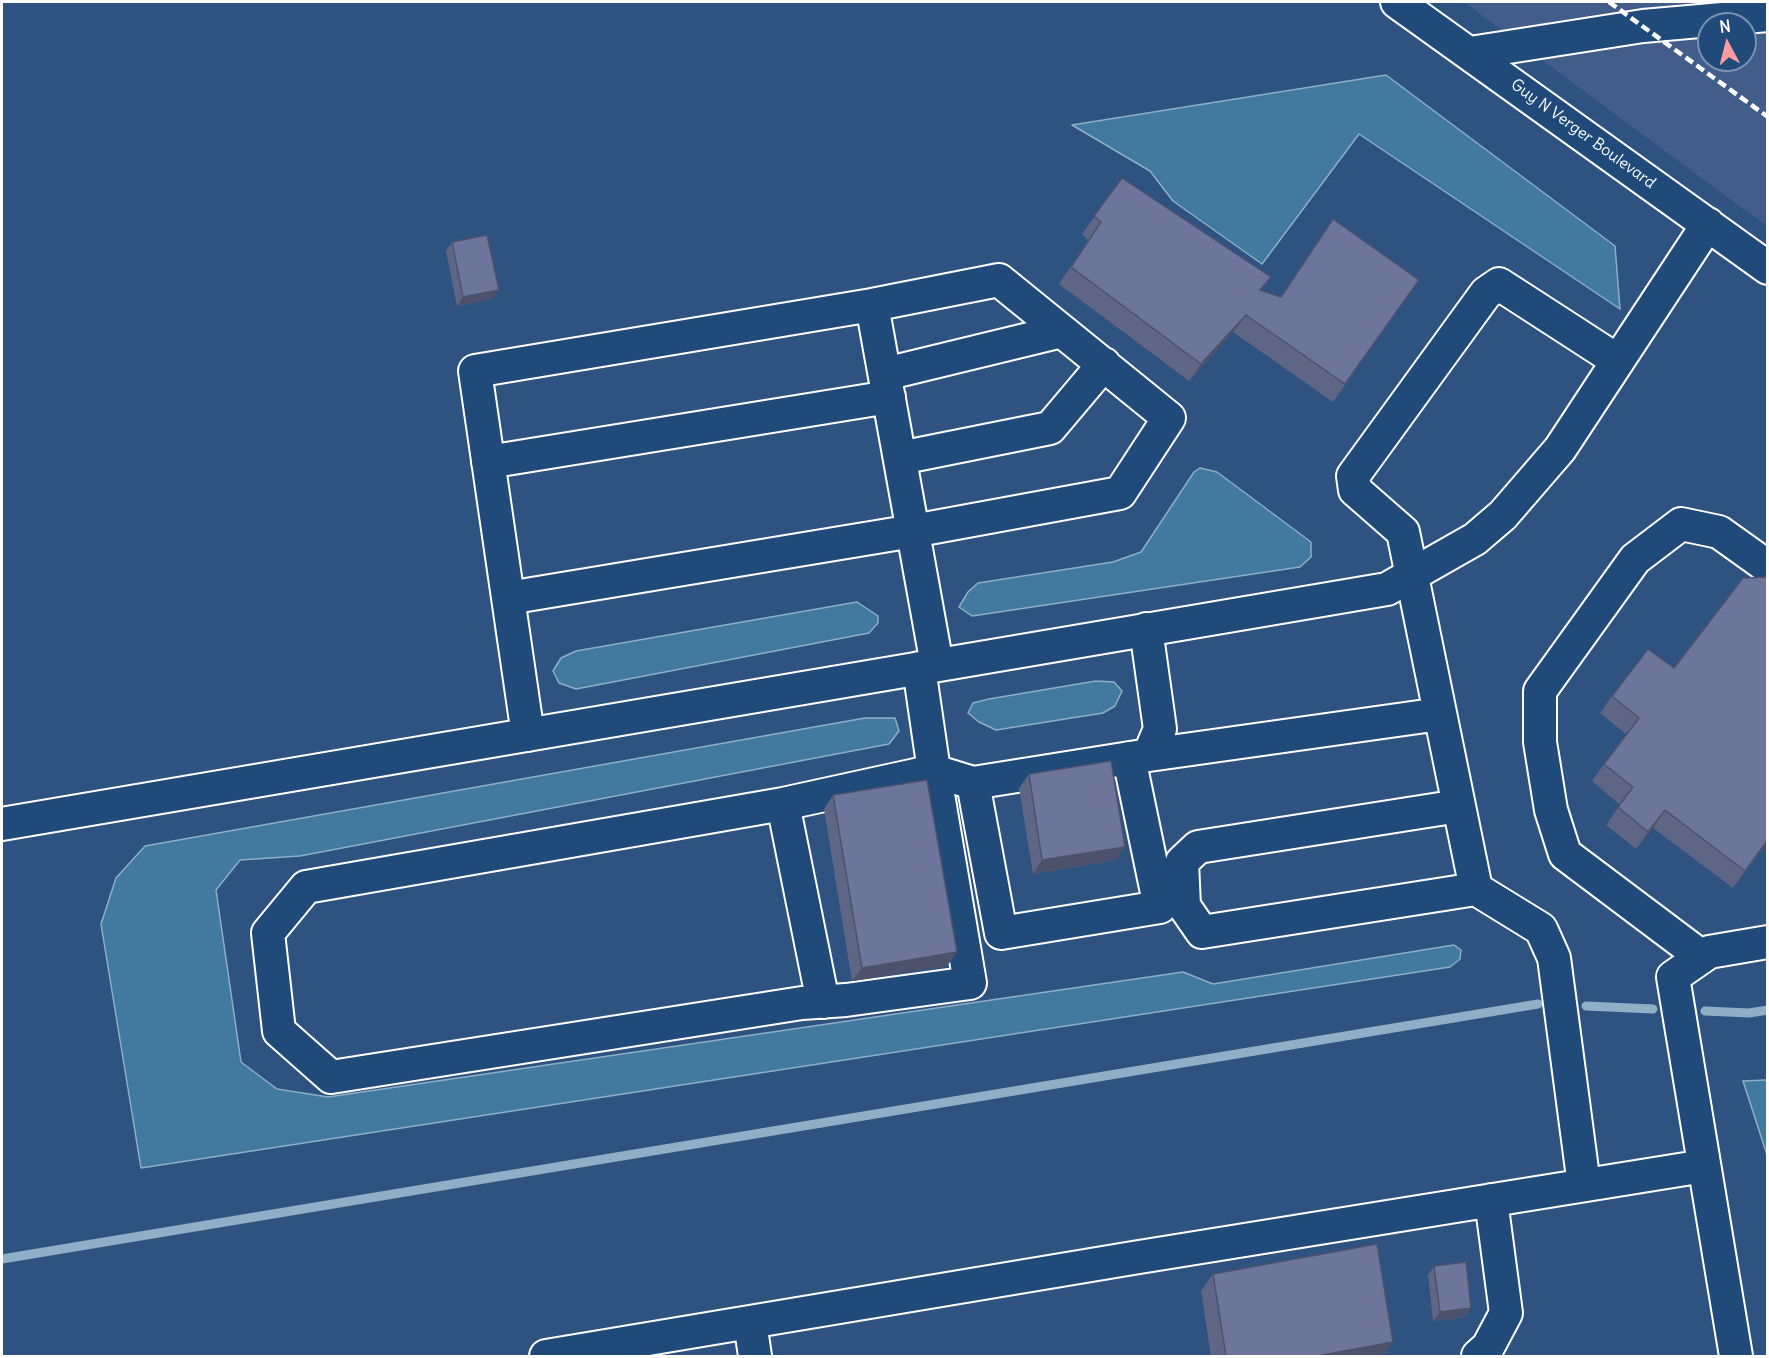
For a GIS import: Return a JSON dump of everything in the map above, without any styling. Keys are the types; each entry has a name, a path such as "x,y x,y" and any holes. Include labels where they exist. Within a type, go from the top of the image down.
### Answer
{"street":[{"name":"Guy N Verger Boulevard","path":"1397,2 1767,268"},
{"path":"1470,53 1643,26 1767,15"},
{"path":"2,824 1387,589 1475,539 1503,515 1560,449 1708,224"},
{"path":"508,598 913,531 1119,493 1169,418 999,280 872,305 475,371 488,462 528,735"},
{"path":"1476,889 1403,532 1355,490 1353,476 1486,293 1499,284 1618,361"},
{"path":"872,305 913,531 928,667 934,771 970,983 802,1003 332,1077 279,1031 268,933 306,887 783,804 934,771 973,783 1139,756 1440,714"},
{"path":"488,462 887,386 1062,331"},
{"path":"900,458 1050,428 1104,364"},
{"path":"1702,957 1565,854 1551,810 1540,742 1540,691 1635,559 1681,524 1719,532 1767,567"},
{"path":"973,783 1001,933 1160,907 1139,756 1160,729 1146,630"},
{"path":"783,804 823,1002"},
{"path":"1459,806 1198,847 1182,862 1184,906 1202,932 1476,889 1541,928 1554,958 1584,1185"},
{"path":"1736,1356 1673,977 1709,952 1767,942"},
{"path":"546,1356 614,1351 750,1322 1704,1166"},
{"path":"1478,1356 1488,1347 1506,1313 1491,1200"},
{"path":"750,1322 755,1356"}],"shaded area":[{"path":"1464,2 1767,2 1767,226 1727,197"},
{"path":"1386,75 1615,246 1620,309 1359,134 1262,264 1173,201 1150,171 1072,125"},
{"path":"1200,468 1217,472 1311,542 1311,557 1300,567 972,616 959,607 968,592 978,583 1113,562 1141,552 1194,472"},
{"path":"857,602 878,616 878,623 869,633 576,689 559,683 553,671 561,658 576,651"},
{"path":"1096,681 1114,682 1122,691 1115,706 1103,713 996,730 979,722 968,713 973,703 989,699"},
{"path":"865,718 895,718 899,731 889,744 300,856 240,860 216,890 241,1062 277,1089 328,1097 1183,972 1213,984 1454,945 1461,950 1460,959 1450,967 141,1168 101,924 116,878 145,846"},
{"path":"1768,1080 1767,1155 1743,1081"}],"building":[{"path":"1122,178 1271,277 1260,290 1281,297 1333,219 1419,280 1345,384 1246,315 1201,364 1071,267 1101,222 1094,216"},
{"path":"487,235 499,290 463,297 452,242"},
{"path":"1767,577 1767,841 1745,871 1665,810 1648,832 1618,807 1633,787 1604,764 1639,718 1612,696 1648,649 1674,668 1743,578"},
{"path":"1111,761 1125,847 1042,860 1029,774"},
{"path":"927,780 957,952 862,968 833,795"},
{"path":"1377,1244 1393,1342 1317,1356 1226,1356 1213,1274"},
{"path":"1466,1262 1471,1308 1440,1312 1434,1266"}],"waterway":[{"path":"2,1259 1538,1004"},
{"path":"1586,1006 1653,1009"},
{"path":"1705,1011 1749,1013 1768,1010"}],"railway":[{"path":"1609,2 1768,117"}]}
